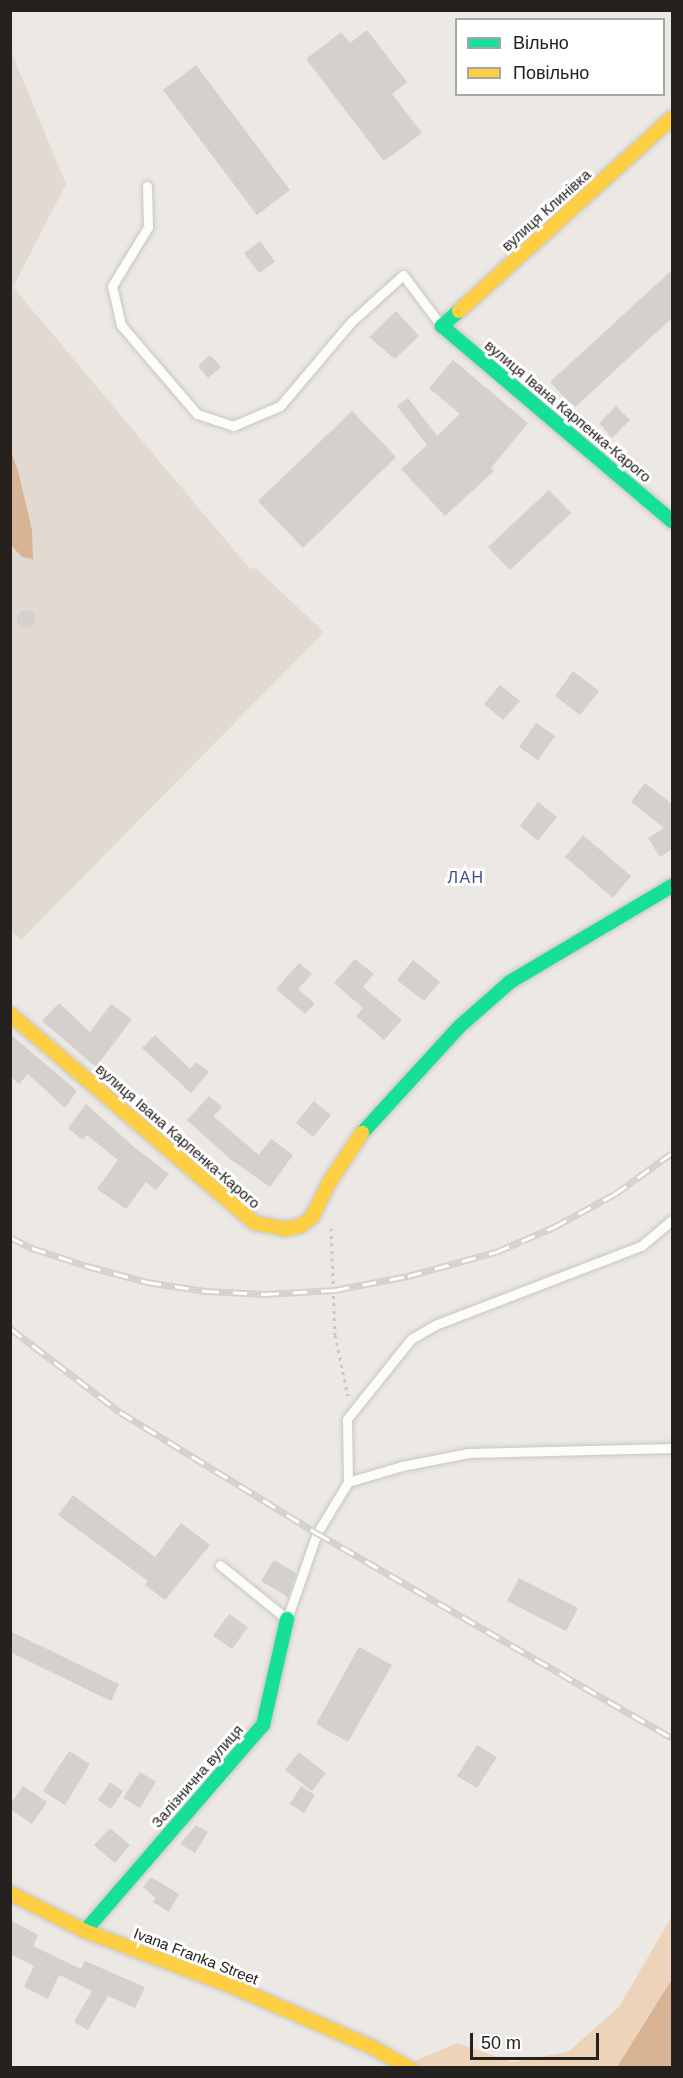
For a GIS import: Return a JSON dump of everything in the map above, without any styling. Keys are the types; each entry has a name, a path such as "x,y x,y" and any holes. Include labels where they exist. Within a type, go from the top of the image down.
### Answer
{"street":[{"name":"вулиця Клинівка","path":"442,326 672,118"},
{"name":"вулиця Івана Карпенка-Карого","path":"442,326 672,521"},
{"name":"вулиця Івана Карпенка-Карого","path":"10,1014 255,1224 285,1229 300,1226 312,1217 330,1182 360,1136 460,1026 510,982 672,886"},
{"name":"Залізнична вулиця","path":"85,1931 263,1725 286,1619"},
{"name":"Ivana Franka Street","path":"10,1893 85,1931 234,1987 372,2047 409,2067"}],"lane":[{"path":"147,186 147,227 112,286 121,325 196,414 233,426 280,406 351,322 403,275 442,326"},
{"path":"220,1566 286,1619 316,1533 348,1482 347,1419 411,1339 435,1325 641,1246 672,1220"},
{"path":"348,1482 402,1466 468,1453 672,1448"}],"path":[{"path":"331,1227 335,1335 349,1389 347,1419"}],"shaded area":[{"path":"10,49 66,184 13,287 249,568 257,569 324,632 21,940 10,930"},
{"path":"11,451 32,530 33,559 22,557 11,545"},
{"path":"672,1916 672,1979 617,2067 398,2068 457,2043 512,2062 568,2052 619,2007"},
{"path":"672,1979 672,2067 617,2067"}],"building":[{"path":"367,30 407,82 392,94 422,133 384,161 306,59 341,32 350,43"},
{"path":"196,65 290,190 257,215 163,90"},
{"path":"260,241 275,262 259,273 244,253"},
{"path":"672,270 672,318 574,408 550,382"},
{"path":"396,311 419,336 395,359 369,337"},
{"path":"210,355 221,367 208,378 198,366"},
{"path":"453,360 528,423 491,468 494,471 445,516 401,469 427,445 397,406 408,398 437,436 460,414 429,388"},
{"path":"616,406 630,420 612,438 599,423"},
{"path":"352,411 396,457 303,548 258,501"},
{"path":"549,490 571,513 510,570 488,547"},
{"path":"26,610 32,613 35,619 32,625 26,628 20,625 17,619 20,613"},
{"path":"573,671 599,691 580,715 555,696"},
{"path":"500,685 520,701 503,720 484,704"},
{"path":"536,723 555,736 538,760 519,747"},
{"path":"645,783 672,804 672,849 660,857 648,838 664,828 631,802"},
{"path":"538,802 557,817 538,841 520,826"},
{"path":"583,835 631,876 613,898 565,857"},
{"path":"355,959 374,974 363,987 402,1020 384,1040 356,1016 363,1008 334,983"},
{"path":"413,960 440,982 424,1001 397,980"},
{"path":"299,963 312,974 298,989 315,1004 305,1014 276,989"},
{"path":"59,1003 90,1032 111,1004 132,1019 96,1067 42,1021"},
{"path":"10,1034 77,1091 65,1108 28,1074 19,1084 10,1076"},
{"path":"155,1035 190,1069 196,1062 209,1072 191,1093 142,1048"},
{"path":"209,1096 222,1107 213,1116 259,1155 271,1139 293,1155 270,1187 230,1159 187,1120"},
{"path":"314,1101 331,1115 313,1137 296,1123"},
{"path":"86,1104 134,1147 169,1174 156,1190 146,1182 126,1209 97,1189 118,1160 87,1135 82,1140 68,1128"},
{"path":"73,1495 155,1557 181,1523 210,1545 165,1600 145,1585 148,1581 58,1515"},
{"path":"274,1560 296,1573 288,1597 261,1581"},
{"path":"519,1578 578,1608 566,1631 507,1601"},
{"path":"229,1614 248,1627 232,1649 213,1636"},
{"path":"10,1631 119,1684 111,1701 10,1652"},
{"path":"359,1647 392,1665 348,1742 316,1724"},
{"path":"477,1745 497,1757 477,1788 457,1776"},
{"path":"69,1751 90,1764 65,1805 43,1791"},
{"path":"299,1752 326,1773 312,1791 285,1770"},
{"path":"140,1772 156,1782 140,1808 123,1798"},
{"path":"110,1782 123,1791 111,1809 98,1800"},
{"path":"23,1786 47,1802 32,1824 10,1809 10,1805"},
{"path":"301,1786 315,1795 304,1813 290,1804"},
{"path":"196,1825 208,1832 195,1853 180,1844"},
{"path":"110,1828 130,1845 115,1863 94,1845"},
{"path":"151,1877 179,1894 169,1912 153,1902 156,1898 143,1887"},
{"path":"10,1920 38,1935 33,1946 81,1969 85,1961 145,1987 135,2008 108,1996 88,2030 74,2022 92,1991 59,1975 48,1999 24,1987 34,1966 10,1954"}],"railway":[{"path":"10,1237 32,1248 147,1282 205,1291 265,1294 335,1290 408,1276 496,1252 554,1227 615,1194 672,1153"},
{"path":"10,1328 120,1412 317,1533 672,1738"}],"traffic: fast":[{"path":"459,311 442,326 672,521"},
{"path":"362,1133 460,1026 510,982 672,886"},
{"path":"85,1931 263,1725 287,1619"}],"traffic: slow":[{"path":"459,311 672,118"},
{"path":"10,1014 255,1223 285,1229 300,1226 312,1217 330,1181 362,1133"},
{"path":"10,1893 85,1931 234,1987 372,2047 409,2068"}],"district":[{"name":"ЛАН","path":"466,878"}]}
